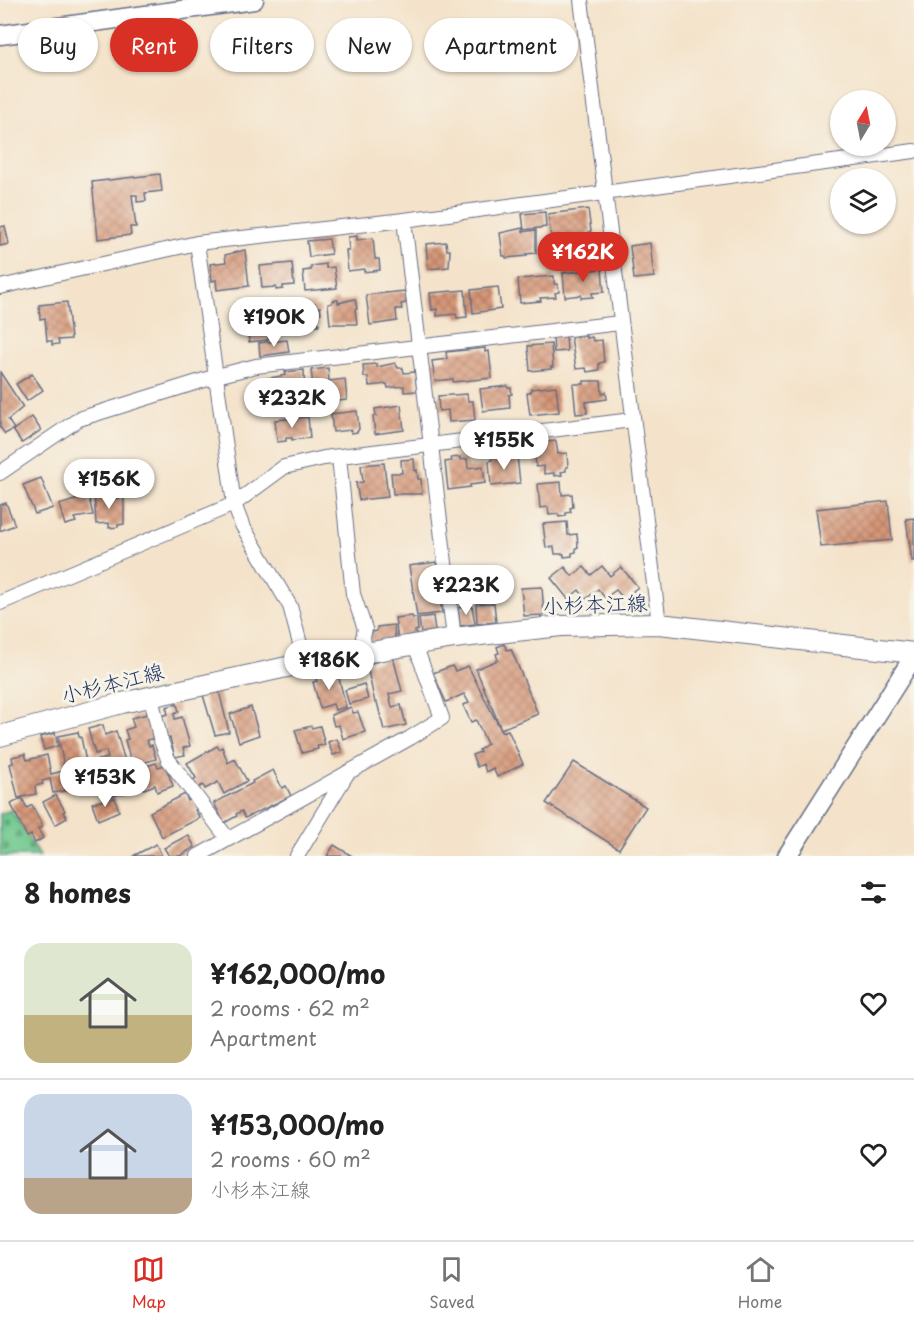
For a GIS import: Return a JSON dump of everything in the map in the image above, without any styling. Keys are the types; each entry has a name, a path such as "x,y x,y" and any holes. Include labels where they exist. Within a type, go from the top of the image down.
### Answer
{"main road":[{"name":"小杉本江線","path":"0,736 151,696 305,663 454,638 561,626 659,624 914,655"}],"street":[{"path":"0,35 254,0"},
{"path":"581,0 659,624"},
{"path":"0,287 197,243 404,220 914,151"},
{"path":"404,220 454,638"},
{"path":"197,243 234,504 242,525 290,606 305,663"},
{"path":"0,472 79,419 256,366 620,322"},
{"path":"0,603 234,504 284,467 339,457 632,420"},
{"path":"339,457 353,594 365,629 363,638 365,652"},
{"path":"198,856 442,718 415,645"},
{"path":"787,856 914,655"},
{"path":"151,696 160,738 168,759 228,839"},
{"path":"297,856 350,771"}],"green space":[{"path":"11,810 40,856 0,856 0,814"}],"building":[{"path":"160,174 162,191 145,193 146,201 137,202 137,195 132,195 136,227 130,227 131,235 98,239 92,182"},
{"path":"588,209 591,231 588,232 589,248 553,253 548,214"},
{"path":"545,212 546,227 524,230 522,214"},
{"path":"5,226 9,244 0,246 0,227"},
{"path":"523,228 523,232 536,230 536,253 506,258 503,256 500,233"},
{"path":"357,236 357,240 373,238 375,259 379,259 380,270 348,271 346,250 349,250 348,237"},
{"path":"329,239 331,254 309,257 307,241"},
{"path":"446,242 447,250 450,250 449,267 428,269 426,244"},
{"path":"650,243 654,277 634,279 630,246"},
{"path":"245,250 249,286 217,290 216,280 212,281 210,264 226,262 225,255"},
{"path":"292,263 294,285 283,286 283,289 276,290 276,287 262,288 260,266"},
{"path":"326,264 326,268 334,267 337,288 305,291 303,271 311,270 311,266"},
{"path":"602,269 604,292 592,293 593,297 581,298 581,295 565,297 563,273"},
{"path":"554,276 554,284 558,284 559,292 555,293 556,297 520,303 518,279"},
{"path":"498,287 501,309 473,313 471,290"},
{"path":"465,290 467,317 457,318 456,314 437,316 437,309 432,310 430,293"},
{"path":"405,291 406,303 401,304 402,309 396,309 397,321 370,325 366,295"},
{"path":"355,299 357,324 330,324 328,304 332,301 338,300 338,303"},
{"path":"67,302 71,339 58,340 59,344 52,345 52,341 47,341 45,318 40,319 39,305"},
{"path":"315,303 316,307 320,307 321,313 317,314 319,325 288,327 285,306"},
{"path":"257,308 276,308 277,337 249,342 246,312 257,310"},
{"path":"566,336 567,351 554,352 553,337"},
{"path":"586,336 586,338 592,337 593,341 602,340 604,362 599,363 599,370 587,372 586,368 576,369 571,337"},
{"path":"287,340 289,352 260,356 259,343"},
{"path":"551,344 553,367 530,371 528,346"},
{"path":"485,348 485,352 489,351 492,378 453,382 453,379 435,381 432,361 447,359 446,352"},
{"path":"395,363 398,368 403,368 404,373 415,372 417,391 404,392 404,386 388,388 387,384 369,386 368,377 364,377 363,365 377,364 377,367"},
{"path":"328,368 329,381 345,379 347,400 319,403 317,386 313,386 311,370"},
{"path":"304,370 305,401 286,403 285,397 265,398 264,391 260,391 259,380 286,375 285,372"},
{"path":"0,372 23,407 8,420 14,429 5,434 0,427"},
{"path":"32,374 43,390 27,401 16,384"},
{"path":"584,381 601,381 602,393 606,392 607,399 586,402 587,413 576,414 573,384 584,384"},
{"path":"508,386 512,394 509,395 510,408 483,411 480,389"},
{"path":"556,386 559,412 530,415 527,393 531,392 531,389"},
{"path":"467,394 468,401 473,401 475,420 449,422 448,410 439,411 438,396"},
{"path":"401,405 404,430 375,434 373,416 376,416 375,409"},
{"path":"357,411 359,429 357,432 351,433 351,430 333,432 331,414"},
{"path":"32,417 41,430 22,443 13,430"},
{"path":"308,417 310,438 292,440 292,438 286,438 286,441 277,442 275,420"},
{"path":"556,441 558,454 567,453 568,467 566,471 561,472 562,475 544,474 544,466 536,467 534,443"},
{"path":"517,456 520,483 491,486 489,461 492,457"},
{"path":"460,457 460,460 467,459 468,468 483,466 485,483 448,490 445,462 452,461 451,458"},
{"path":"414,459 415,471 417,470 418,479 421,479 422,494 393,494 391,473 402,473 401,460"},
{"path":"384,463 388,497 359,500 356,483 363,482 361,465"},
{"path":"41,478 53,508 35,514 23,485"},
{"path":"561,482 562,495 572,494 573,507 570,508 571,512 566,513 566,516 549,515 548,507 540,508 538,484"},
{"path":"110,491 110,499 124,498 124,524 109,528 109,523 96,524 94,492"},
{"path":"88,494 93,515 74,518 76,522 65,525 59,505"},
{"path":"888,501 892,540 821,547 816,509"},
{"path":"6,503 15,525 0,531 0,505"},
{"path":"914,518 914,561 912,561 906,519"},
{"path":"567,522 568,535 577,534 578,547 572,556 564,557 564,554 555,554 554,547 546,548 543,524"},
{"path":"436,562 442,613 417,616 409,566"},
{"path":"602,566 610,576 621,567 638,587 624,599 616,590 605,598 598,589 586,599 579,590 568,599 551,578 565,567 572,576 584,567 591,575"},
{"path":"542,587 544,615 524,616 521,588"},
{"path":"494,603 496,622 477,624 476,604"},
{"path":"472,606 475,624 460,626 458,608"},
{"path":"412,616 417,618 416,636 398,639 395,618"},
{"path":"433,616 435,631 421,633 419,618"},
{"path":"394,625 395,639 370,643 369,636 377,631 377,627"},
{"path":"504,644 507,650 511,649 538,714 501,729 476,669 498,660 497,647"},
{"path":"393,657 402,691 389,694 392,707 401,705 406,725 384,730 367,666"},
{"path":"452,666 455,671 468,666 502,732 508,730 523,764 497,777 493,768 486,772 483,764 477,767 472,755 480,752 479,750 487,744 476,720 471,722 463,705 469,703 464,694 446,702 433,673"},
{"path":"326,673 327,677 338,674 346,707 335,710 333,704 320,708 313,682 317,681 315,676"},
{"path":"364,684 368,699 349,704 345,690"},
{"path":"219,691 229,732 215,735 203,695"},
{"path":"177,704 179,712 174,714 175,719 182,717 190,746 183,748 185,755 175,757 161,716 168,714 166,707"},
{"path":"251,707 259,735 239,742 230,714"},
{"path":"351,707 353,713 358,712 365,732 343,739 339,725 334,726 331,715"},
{"path":"148,714 155,738 147,740 149,746 152,745 156,759 132,766 125,740 128,739 125,730 134,727 131,718"},
{"path":"103,725 105,735 116,731 128,771 102,778 97,760 108,758 106,751 95,754 88,729"},
{"path":"311,726 312,728 320,726 325,745 302,753 295,730"},
{"path":"78,732 86,762 64,767 58,736"},
{"path":"55,733 58,746 44,750 40,737"},
{"path":"337,739 342,752 333,755 328,742"},
{"path":"217,746 219,749 222,747 228,763 235,759 247,781 224,794 218,782 205,789 203,785 198,788 193,780 196,778 187,763"},
{"path":"25,754 27,760 47,755 51,774 63,771 68,790 53,793 50,779 35,786 36,794 18,798 10,764 13,763 12,757"},
{"path":"574,762 646,807 619,849 546,803"},
{"path":"156,763 158,767 165,765 173,786 157,792 155,785 144,789 137,769"},
{"path":"83,766 87,782 71,785 67,769"},
{"path":"273,770 282,788 286,786 291,796 245,818 242,811 224,823 214,803"},
{"path":"131,777 135,790 109,797 105,784"},
{"path":"185,794 188,801 193,798 198,808 195,810 200,818 162,837 150,812"},
{"path":"56,795 67,818 55,825 43,802"},
{"path":"22,798 27,808 32,805 43,827 38,829 43,838 35,843 31,835 27,837 11,804"},
{"path":"115,798 119,811 98,820 92,803"},
{"path":"188,835 195,847 180,856 169,856 164,848"},
{"path":"156,844 160,856 133,856"},
{"path":"334,845 352,856 327,856"}]}
